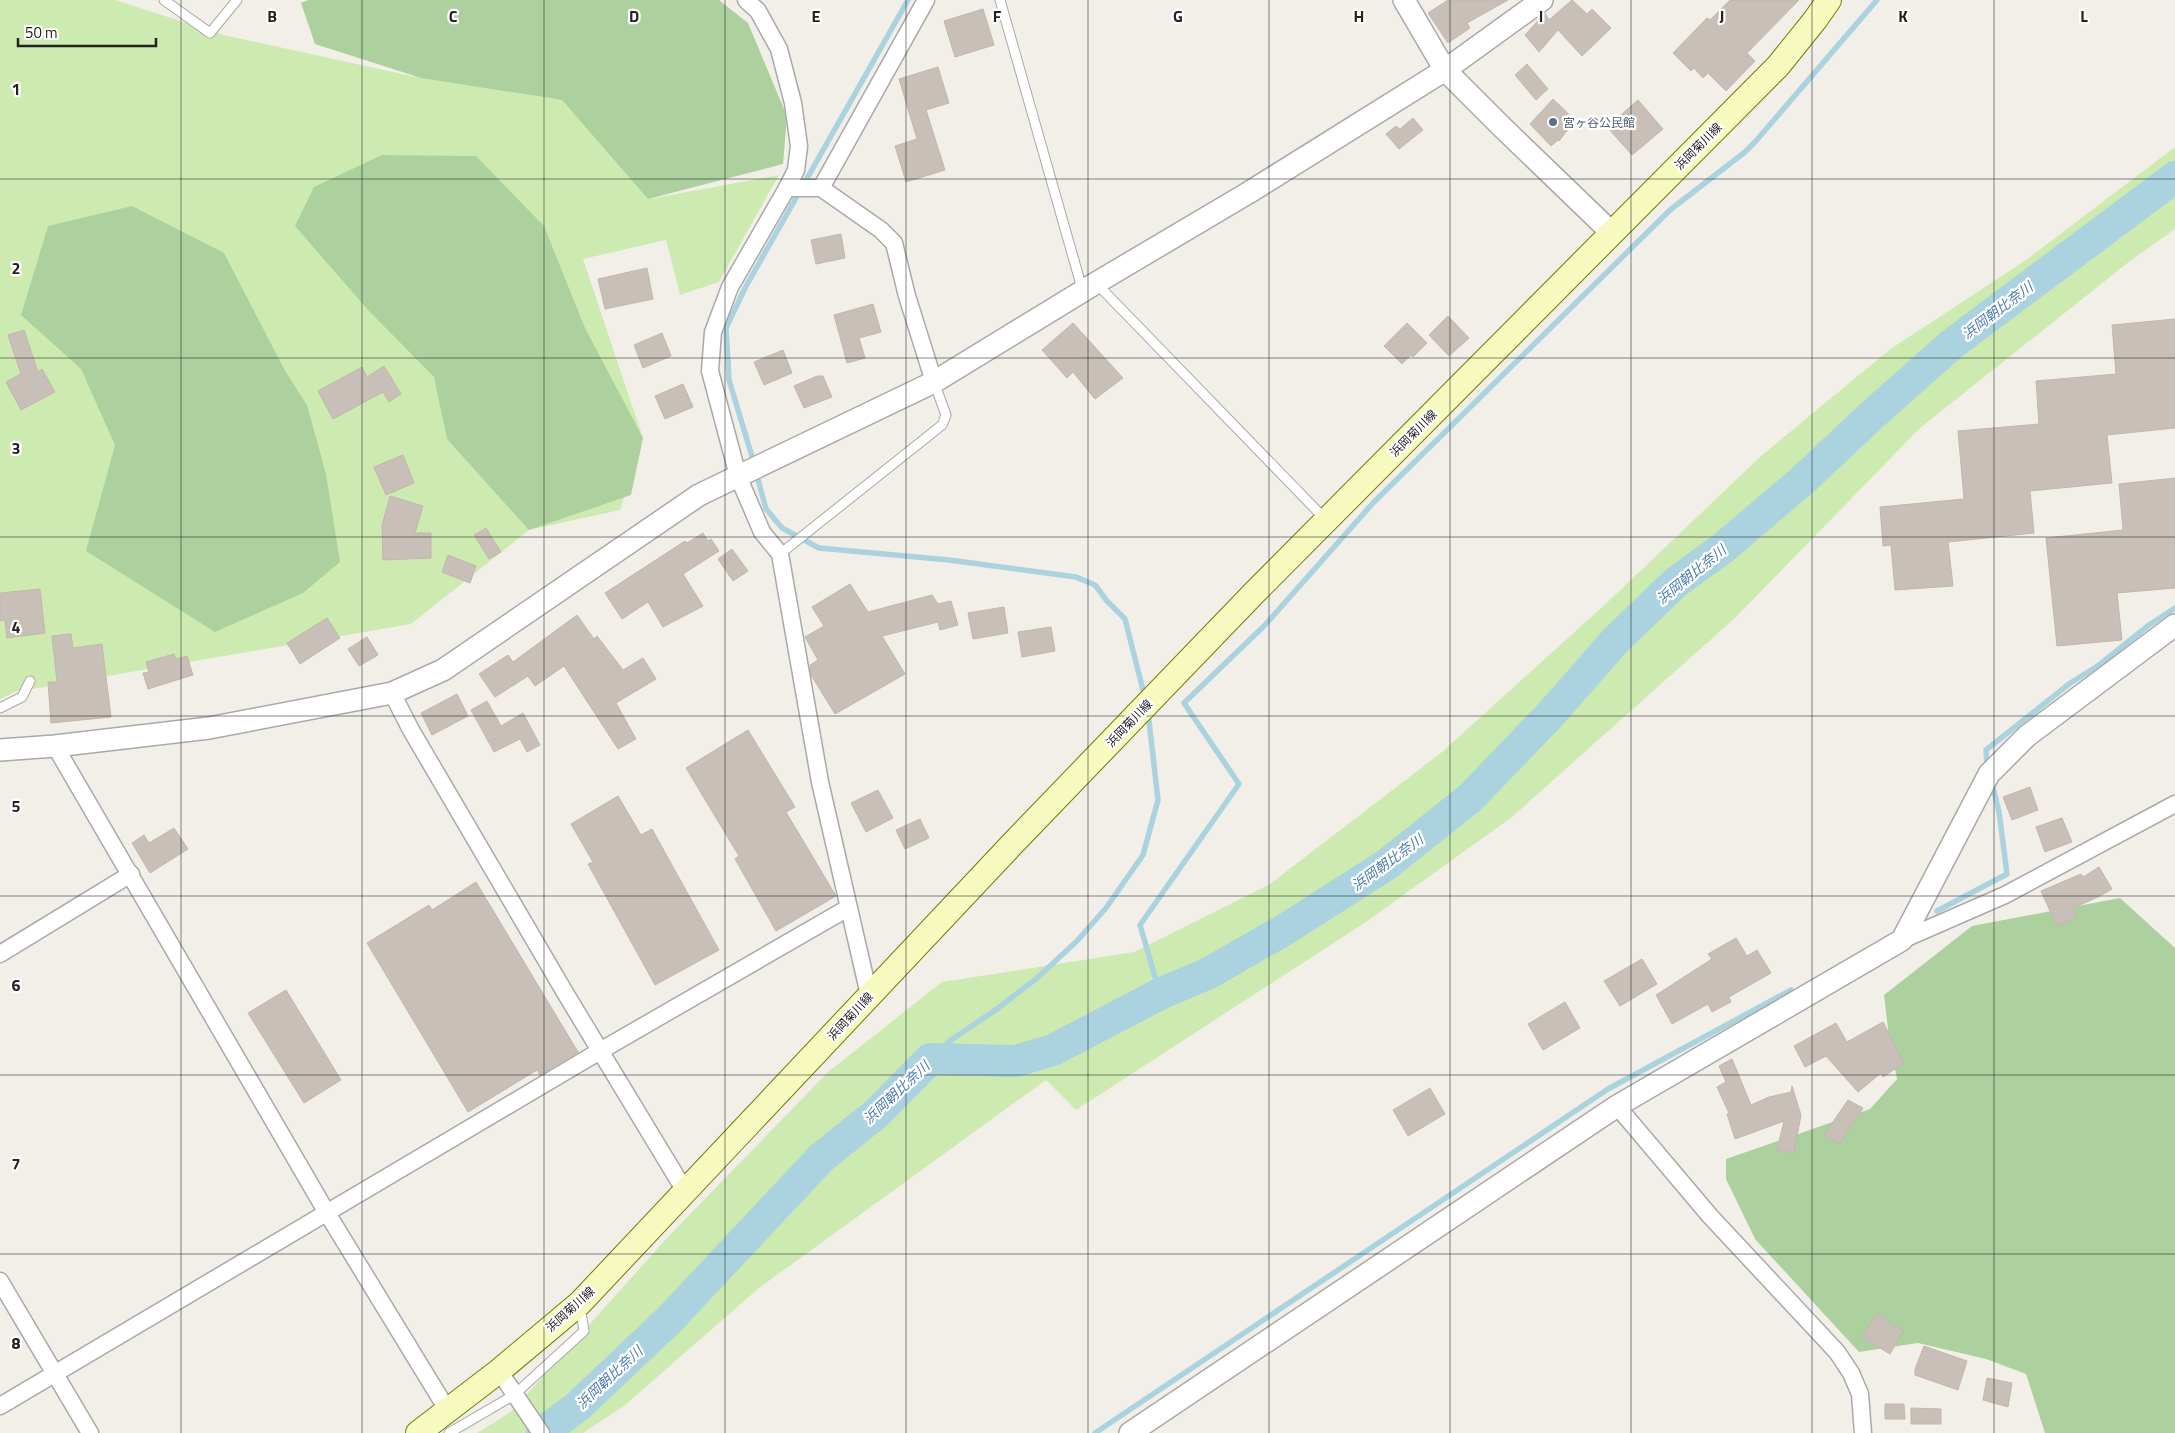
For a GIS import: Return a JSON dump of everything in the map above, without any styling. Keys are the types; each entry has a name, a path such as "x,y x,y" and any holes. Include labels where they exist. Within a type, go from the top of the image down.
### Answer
{"main road":[{"name":"浜岡菊川線","path":"418,1433 449,1422 499,1371 580,1303 869,995 1255,592 1778,66 1829,0"}],"street":[{"path":"746,0 758,11 779,49 793,103 799,146 796,170 730,287 713,332 710,371 738,476 762,532 780,554 818,772 869,995"},
{"path":"821,188 926,0"},
{"path":"1404,0 1445,70 1612,233"},
{"path":"0,750 55,746 209,728 392,693 443,670 699,495 934,382 1248,193 1445,70 1542,0"},
{"path":"787,188 821,188 881,230 894,243 907,296 934,382"},
{"path":"1902,940 1989,774 2027,736 2175,625"},
{"path":"392,693 411,730 685,1191"},
{"path":"55,746 449,1422"},
{"path":"1130,1433 1617,1106 1902,940 2005,895 2175,804"},
{"path":"0,954 131,874"},
{"path":"0,1406 600,1050 848,908"},
{"path":"1617,1106 1710,1216 1838,1352 1851,1373 1860,1394 1863,1433"},
{"path":"0,1281 90,1433"},
{"path":"499,1371 541,1433"}],"lane":[{"path":"164,0 210,33 237,0"},
{"path":"1000,0 1089,287 1326,520"},
{"path":"780,554 942,425 946,415 934,382"},
{"path":"0,708 22,697 30,681"},
{"path":"449,1422 514,1395 584,1331 580,1303"}],"green space":[{"path":"0,0 115,0 224,35 411,76 562,100 649,199 779,175 719,282 680,295 666,240 583,259 643,438 620,510 529,530 411,624 15,692 0,699"},
{"path":"308,0 719,0 748,23 787,116 783,164 648,199 562,100 421,78 315,44 301,3"},
{"path":"2175,147 2175,229 2130,261 1920,428 1736,617 1512,817 1366,922 1076,1110 1046,1080 759,1288 624,1406 583,1433 477,1433 511,1412 667,1238 828,1072 942,982 1134,952 1270,884 1442,752 1612,598 1760,457 1889,350 2026,260"},
{"path":"382,155 476,156 544,226 585,328 643,438 631,495 529,530 447,439 434,377 368,310 295,226 314,187"},
{"path":"132,206 224,253 284,369 307,405 326,474 340,562 303,593 215,632 86,551 115,445 81,369 21,315 48,226"},
{"path":"2120,898 2175,948 2175,1433 2045,1433 2026,1374 1986,1359 1918,1343 1859,1352 1755,1239 1726,1179 1726,1159 1870,1109 1897,1079 1884,995 1972,926"}],"building":[{"path":"1448,0 1508,0 1467,23 1470,28 1448,43 1428,13"},
{"path":"1572,0 1587,14 1592,9 1611,28 1582,56 1558,30 1539,52 1525,35 1545,13 1549,20"},
{"path":"1730,0 1799,0 1747,53 1755,61 1726,91 1708,73 1703,78 1694,68 1691,71 1673,53 1707,18 1710,20"},
{"path":"983,9 994,45 955,57 944,21"},
{"path":"1527,64 1548,89 1536,100 1515,75"},
{"path":"938,67 949,103 926,110 945,170 906,182 895,146 917,139 899,79"},
{"name":"宮ヶ谷公民館","path":"1553,99 1575,120 1559,141 1551,146 1530,124"},
{"path":"1638,100 1663,129 1632,155 1607,127"},
{"path":"1413,118 1423,130 1399,149 1386,134 1396,126 1400,129"},
{"path":"841,234 845,258 816,264 811,240"},
{"path":"647,268 653,299 605,309 598,279"},
{"path":"873,304 881,332 859,338 865,358 847,363 834,315"},
{"path":"1448,316 1469,338 1449,356 1429,335"},
{"path":"2175,319 2175,428 2107,435 2112,483 2030,491 2034,533 1948,542 1953,586 1895,590 1891,545 1883,546 1880,507 1964,499 1958,431 2039,424 2036,381 2116,374 2112,325"},
{"path":"1073,323 1123,378 1095,399 1073,372 1067,378 1042,350"},
{"path":"1407,323 1427,343 1413,357 1411,355 1402,364 1384,346"},
{"path":"24,330 38,372 42,369 55,392 21,410 6,382 21,374 8,335"},
{"path":"662,333 671,356 643,368 634,345"},
{"path":"783,350 792,373 764,385 754,362"},
{"path":"384,366 401,394 389,402 383,392 333,419 318,391 362,367 367,377"},
{"path":"817,376 823,376 832,397 804,408 794,386"},
{"path":"683,384 693,407 665,419 655,396"},
{"path":"403,455 414,483 386,495 374,467"},
{"path":"2175,478 2175,588 2117,593 2122,640 2057,646 2046,538 2123,530 2119,484"},
{"path":"390,496 423,506 415,533 431,533 431,558 383,560 382,525"},
{"path":"486,528 501,552 489,559 474,535"},
{"path":"703,533 708,541 711,539 719,551 683,574 703,606 663,627 648,602 622,619 605,593 685,541 687,543"},
{"path":"732,549 748,571 733,581 718,559"},
{"path":"448,555 476,566 470,583 442,572"},
{"path":"850,584 868,612 932,595 938,604 951,601 958,625 940,630 938,622 882,636 905,674 835,714 811,675 810,665 818,660 805,637 824,626 812,607"},
{"path":"40,589 45,633 7,638 5,620 0,621 0,593"},
{"path":"1004,607 1008,633 973,639 968,613"},
{"path":"577,615 594,639 597,636 623,670 643,658 656,679 616,703 636,739 618,749 564,666 535,686 528,676 495,697 479,674 508,655 513,662"},
{"path":"327,618 340,638 300,664 287,643"},
{"path":"1051,627 1055,651 1022,657 1018,632"},
{"path":"71,634 73,648 102,644 111,717 51,723 48,682 57,682 52,636"},
{"path":"367,637 378,655 359,666 348,649"},
{"path":"174,654 176,659 187,656 193,675 148,689 143,673 149,672 146,662"},
{"path":"457,694 468,716 432,735 421,713"},
{"path":"487,701 501,726 523,713 540,745 527,752 520,739 494,752 471,710"},
{"path":"748,730 795,807 786,812 836,896 776,931 735,859 739,856 686,768"},
{"path":"2030,787 2038,810 2012,820 2003,797"},
{"path":"878,790 893,818 866,832 851,803"},
{"path":"618,796 641,835 652,829 719,950 655,985 588,864 593,862 571,824"},
{"path":"2062,818 2072,842 2045,852 2036,827"},
{"path":"920,819 929,838 905,849 896,830"},
{"path":"174,828 188,849 150,873 132,843 144,835 149,843"},
{"path":"2099,867 2112,889 2073,908 2077,917 2057,926 2041,891 2081,874 2083,877"},
{"path":"476,882 578,1052 540,1075 537,1070 468,1112 367,943 429,905 432,910"},
{"path":"1736,938 1747,956 1757,950 1771,973 1729,997 1731,1002 1712,1012 1708,1004 1672,1024 1656,995 1712,959 1708,954"},
{"path":"1642,959 1657,984 1620,1006 1604,981"},
{"path":"286,990 341,1080 304,1103 248,1013"},
{"path":"1565,1002 1580,1028 1543,1050 1528,1024"},
{"path":"1883,1022 1904,1063 1883,1077 1881,1073 1858,1092 1826,1056 1805,1067 1794,1046 1836,1023 1847,1042"},
{"path":"1732,1059 1751,1105 1769,1097 1791,1092 1792,1086 1801,1115 1794,1153 1777,1150 1784,1121 1735,1139 1727,1114 1729,1113 1717,1087 1726,1082 1719,1066"},
{"path":"1430,1088 1445,1114 1408,1136 1393,1110"},
{"path":"1848,1100 1863,1108 1839,1144 1824,1135"},
{"path":"1877,1314 1903,1331 1890,1354 1862,1337"},
{"path":"1924,1346 1967,1361 1958,1390 1915,1375 1915,1369"},
{"path":"1987,1378 2012,1383 2008,1407 1983,1400"},
{"path":"1885,1404 1904,1404 1905,1419 1885,1419"},
{"path":"1911,1408 1941,1409 1941,1424 1911,1424"}],"waterway":[{"path":"754,463 729,380 726,328 745,288 908,0"},
{"path":"1160,994 1140,925 1239,784 1184,703 1265,625 1373,503 1670,210 1745,152 1755,142 1877,0"},
{"name":"浜岡朝比奈川","path":"542,1433 577,1407 669,1320 821,1158 877,1113 930,1059 1016,1061 1053,1050 1160,994 1209,973 1284,930 1386,865 1470,798 1550,715 1615,641 1675,583 1723,548 1804,479 1952,344 2175,177"},
{"path":"756,472 766,509 782,528 819,548 949,560 1076,577 1095,585 1107,601 1125,619 1145,698"},
{"path":"1987,766 1986,750 2069,684 2099,665 2149,625 2175,608"},
{"path":"930,1059 951,1040 997,1009 1037,978 1077,941 1106,908 1143,855 1158,800 1148,712"},
{"path":"1937,911 2007,874 1999,812 1992,783"},
{"path":"1095,1433 1608,1089 1791,990"}],"place":[{"name":"宮ヶ谷公民館","path":"1553,122"}]}
